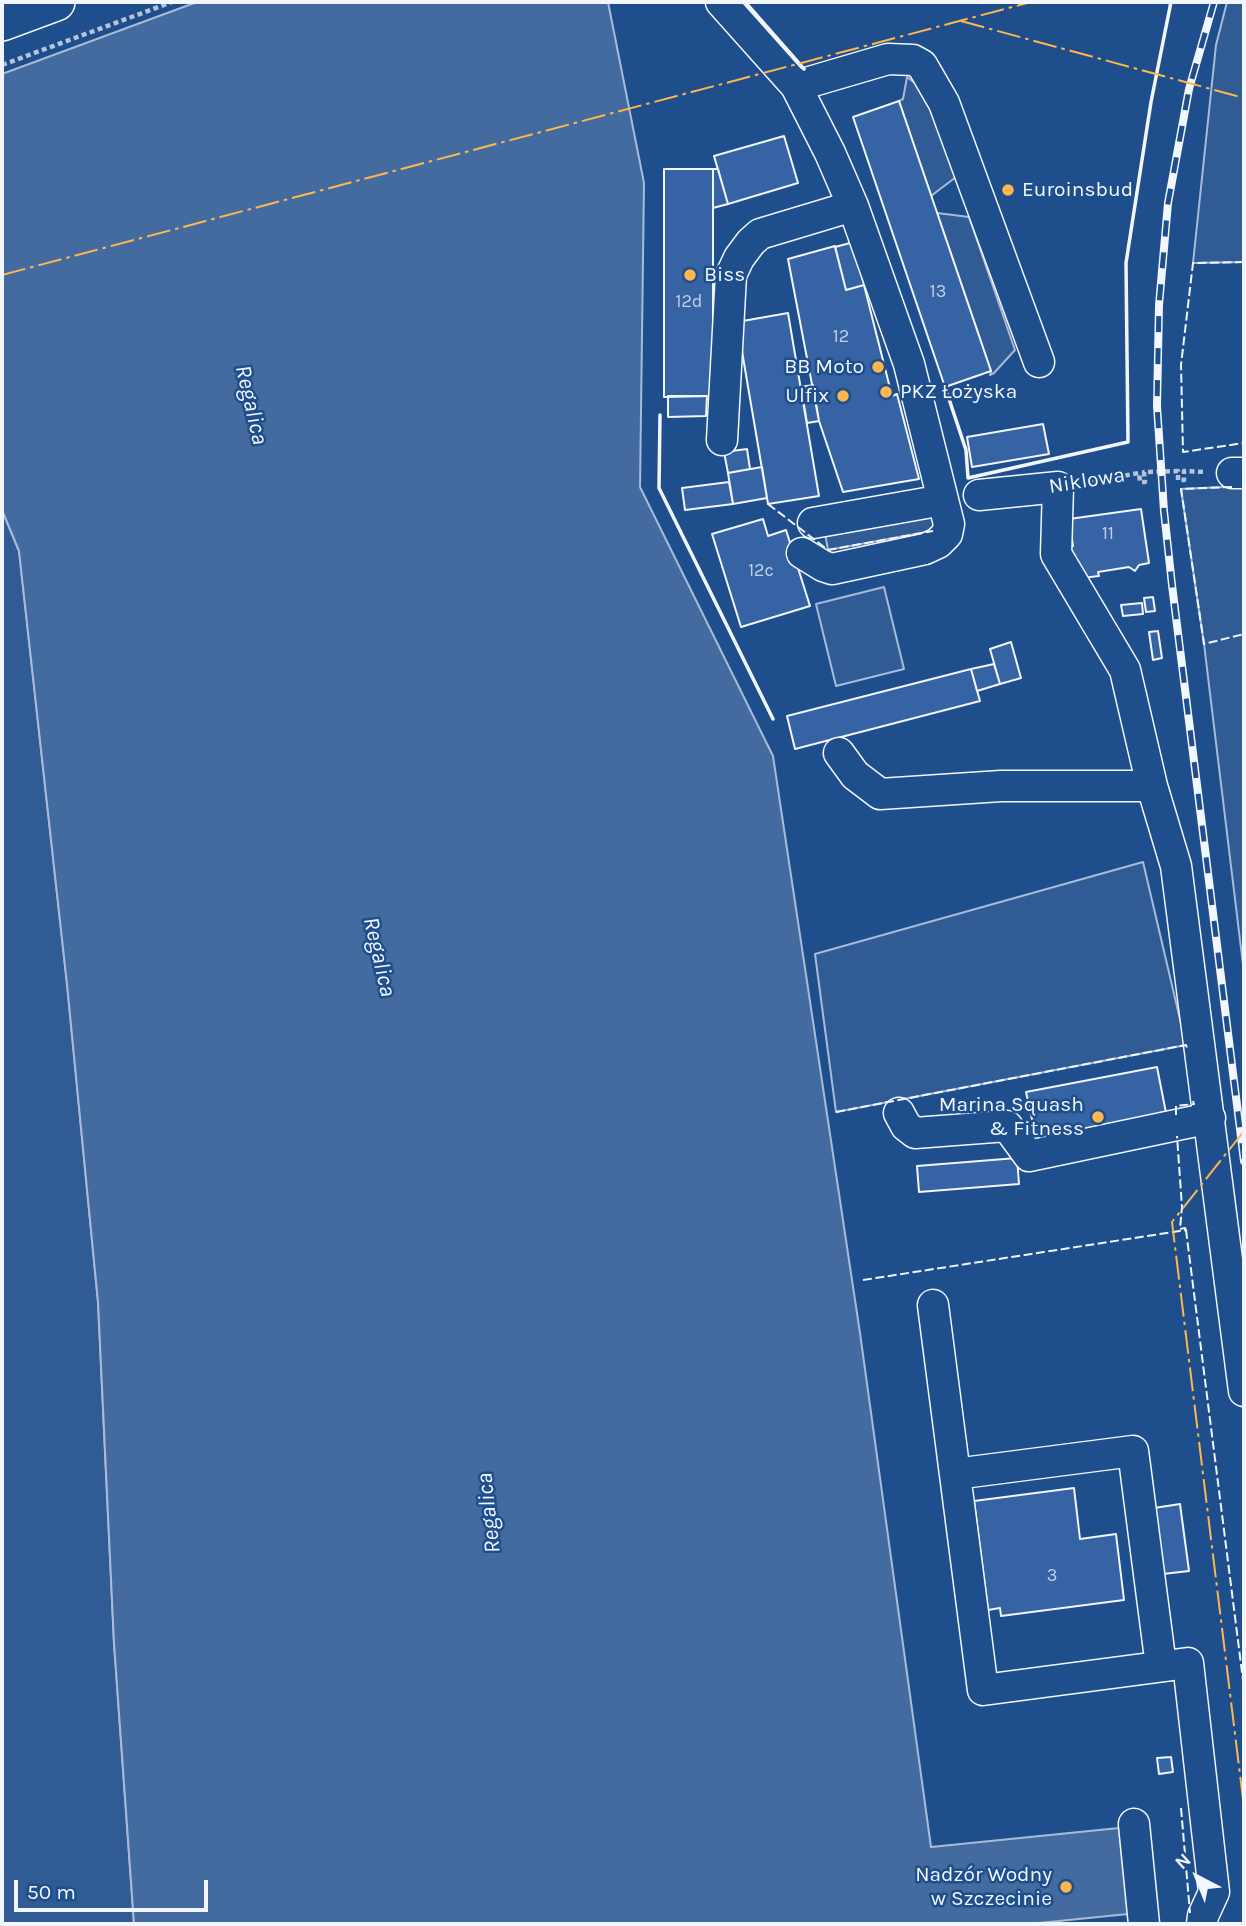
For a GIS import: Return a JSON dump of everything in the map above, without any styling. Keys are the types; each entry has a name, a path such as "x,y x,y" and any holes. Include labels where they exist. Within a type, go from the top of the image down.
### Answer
{"main road":[{"path":"2,22 56,2"}],"street":[{"path":"720,2 796,86 830,153 853,206 909,364 949,524 947,534 939,543 925,549 832,569 802,553"},
{"path":"796,86 888,59 913,60 922,65 944,103 1039,362"},
{"path":"722,440 731,275 739,258 760,234 853,206"},
{"path":"1058,487 1056,554 1125,670 1152,786 1176,866 1244,1391"},
{"name":"Niklowa","path":"979,495 1058,487"},
{"path":"813,523 943,500"},
{"path":"839,753 855,775 880,794 1001,786 1152,786"},
{"path":"899,1113 906,1126 915,1133 1007,1126 1029,1156 1210,1118"},
{"path":"933,1304 983,1690 1188,1663 1214,1892 1202,1924"},
{"path":"955,1474 1133,1451 1161,1666"},
{"path":"1134,1824 1144,1924"}],"path":[{"path":"2,65 172,2"},
{"name":"Niklowa","path":"1058,487 1139,473 1140,482 1145,482 1144,472 1178,471 1178,480 1184,480 1184,471 1238,473"}],"shaded area":[{"path":"1227,2 1244,2 1244,262 1193,263 1216,45"},
{"path":"907,77 924,90 956,177 931,196 899,101 903,99"},
{"path":"937,213 969,217 1015,350 990,375 991,371"},
{"path":"1244,486 1244,973 1204,644 1181,489"},
{"path":"933,508 937,530 828,550 824,528"},
{"path":"2,510 19,551 67,984 98,1302 114,1643 134,1924 2,1924"},
{"path":"884,587 904,669 836,686 816,604"},
{"path":"1143,862 1186,1045 836,1112 815,954"}],"water":[{"name":"Regalica","path":"2,2 608,2 644,183 640,487 773,756 860,1333 931,1847 1119,1828 1128,1914 1029,1924 134,1924 114,1643 98,1302 67,984 19,551 2,510"}],"pier":[{"path":"2,2 197,2 2,74"}],"building":[{"path":"899,101 991,371 945,387 853,117"},
{"path":"784,136 798,183 728,204 714,156"},
{"path":"664,169 713,169 713,396 664,397"},
{"path":"713,169 718,169 728,204 713,208"},
{"path":"854,242 864,285 846,290 835,247"},
{"path":"835,246 846,290 864,285 892,396 897,394 919,479 843,492 819,421 788,259"},
{"path":"788,313 819,496 768,504 737,322"},
{"path":"813,385 819,421 807,423 801,387"},
{"path":"668,396 707,396 706,416 668,417"},
{"path":"1043,424 1049,454 972,467 967,437"},
{"path":"747,449 750,469 728,473 724,452"},
{"path":"762,467 767,498 733,504 728,473"},
{"path":"729,482 733,504 685,510 682,488"},
{"path":"1141,509 1149,563 1139,565 1135,571 1129,567 1098,572 1099,576 1073,579 1068,547 1073,546 1069,519"},
{"path":"763,519 768,536 786,530 810,606 741,627 712,534"},
{"path":"1153,597 1155,611 1146,612 1144,598"},
{"path":"1142,603 1143,614 1123,616 1121,605"},
{"path":"1158,631 1162,658 1153,660 1149,632"},
{"path":"1011,642 1021,678 1000,684 990,649"},
{"path":"994,664 1000,684 977,691 971,669"},
{"path":"971,669 980,701 795,749 787,716"},
{"path":"1157,1067 1168,1123 1038,1146 1026,1092"},
{"path":"1017,1158 1019,1184 919,1192 917,1166"},
{"path":"1074,1488 1080,1539 1116,1534 1124,1600 1001,1616 1000,1608 988,1610 974,1501"},
{"path":"1180,1504 1189,1571 1163,1574 1154,1508"},
{"path":"1171,1757 1173,1772 1159,1774 1157,1758"}],"railway":[{"path":"1214,2 1189,89 1168,203 1159,305 1157,406 1172,585 1244,1161"}],"fence":[{"path":"1244,262 1193,263 1181,365 1183,452 1244,443"},
{"path":"1232,487 1181,489 1204,644 1244,634"},
{"path":"768,504 828,550 933,531"},
{"path":"836,1112 1186,1045 1187,1048"},
{"path":"1176,1115 1176,1106 1194,1104 1193,1101"},
{"path":"863,1280 1186,1230 1180,1229 1182,1207 1177,1136"},
{"path":"1186,1230 1244,1688"},
{"path":"1181,1808 1190,1913"}],"wall":[{"path":"745,2 804,69"},
{"path":"945,387 966,450 968,478 1128,442 1126,263 1151,102 1171,2"},
{"path":"660,415 659,488 773,719"}],"power":[{"path":"2,275 1031,2"},
{"path":"961,21 1244,98"},
{"path":"1244,1131 1172,1222 1244,1807"}],"place":[{"name":"Euroinsbud","path":"1008,190"},
{"name":"Biss","path":"690,275"},
{"name":"BB Moto","path":"878,367"},
{"name":"PKZ Łożyska","path":"886,392"},
{"name":"Ulfix","path":"843,396"},
{"name":"Marina Squash & Fitness","path":"1098,1117"},
{"name":"Nadzór Wodny w Szczecinie","path":"1066,1887"}]}
